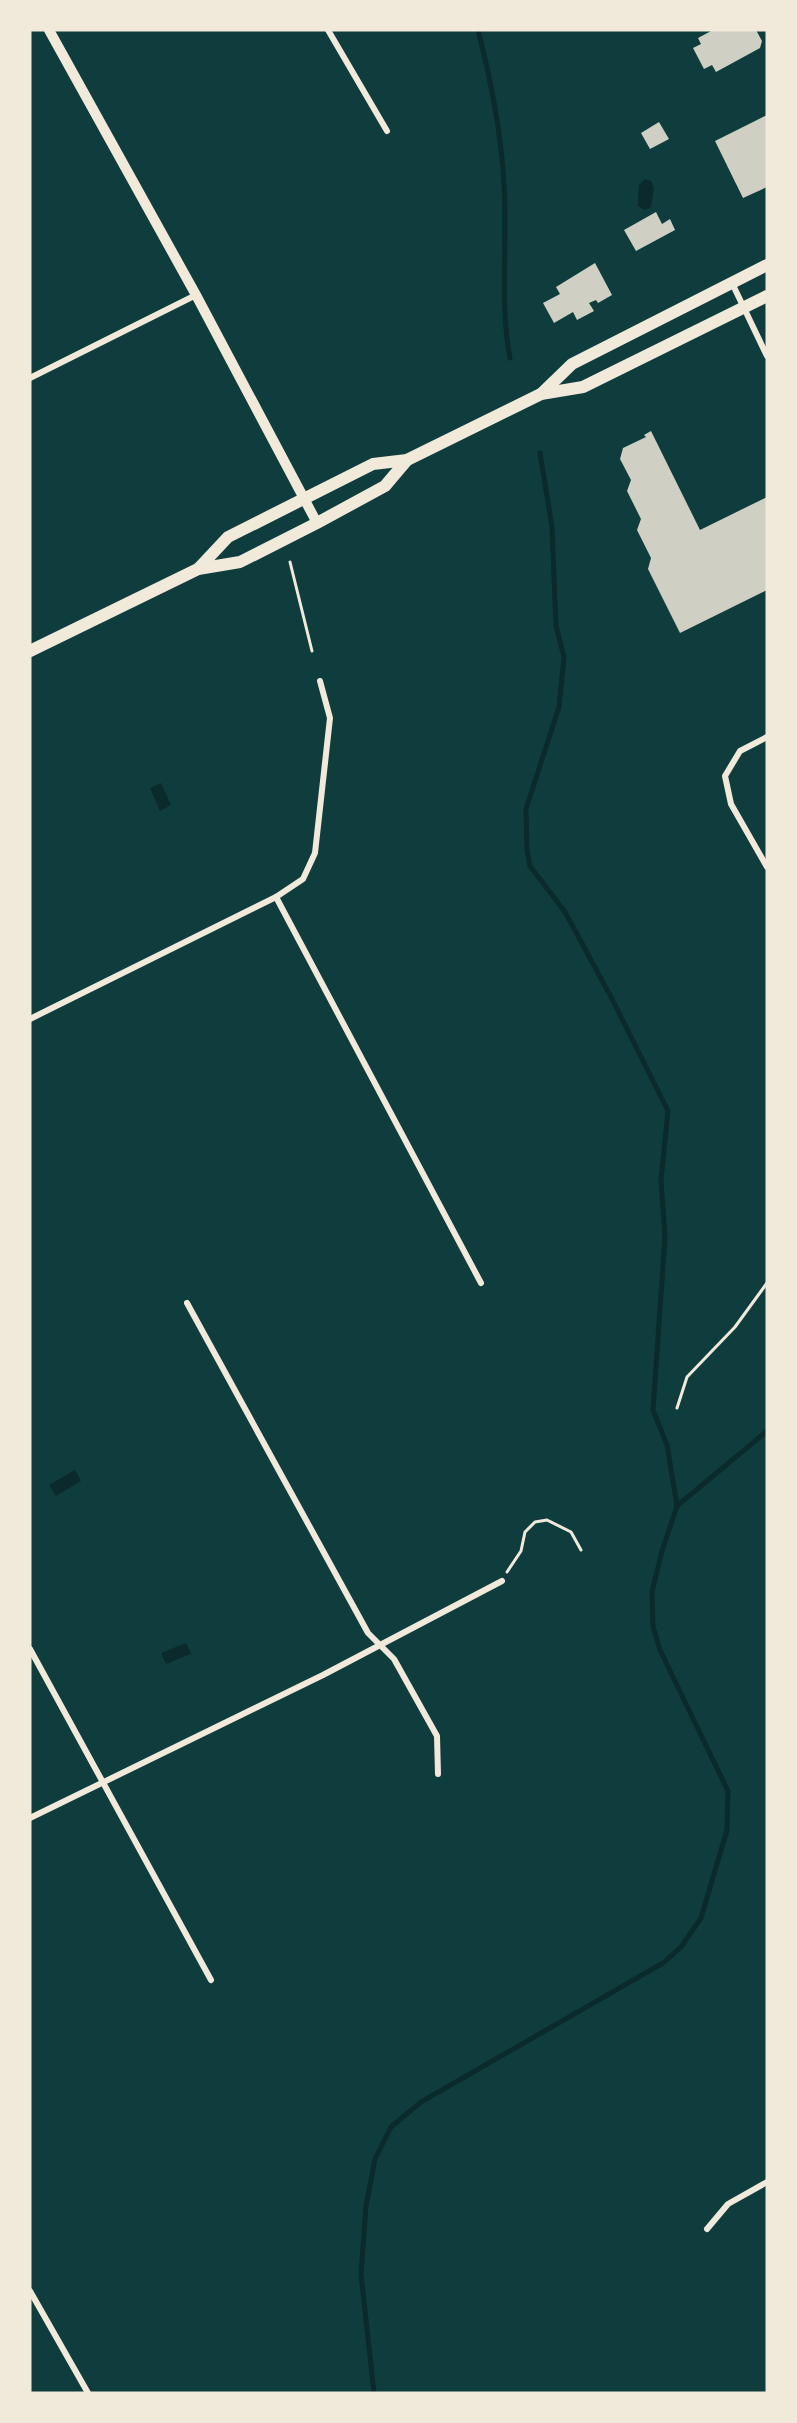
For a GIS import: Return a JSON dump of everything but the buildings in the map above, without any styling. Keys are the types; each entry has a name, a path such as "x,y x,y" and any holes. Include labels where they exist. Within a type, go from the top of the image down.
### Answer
{"main road":[{"path":"541,394 572,364 767,265"},
{"path":"198,569 228,537 373,464 407,460 541,394 583,387 767,297"},
{"path":"30,651 198,569 240,562 317,523 385,486 407,460"}],"street":[{"path":"49,30 196,296 317,523"},
{"path":"328,30 387,130"},
{"path":"732,283 767,356"},
{"path":"30,378 196,296"},
{"path":"30,1019 276,897 303,879 315,853 330,718 320,681"},
{"path":"767,737 740,751 725,776 731,804 767,867"},
{"path":"276,897 481,1283"},
{"path":"187,1303 368,1633 394,1659 436,1736 438,1774"},
{"path":"30,1818 381,1645 502,1581"},
{"path":"30,1648 211,1980"},
{"path":"707,2229 728,2204 767,2182"},
{"path":"30,2291 88,2393"}],"path":[{"path":"290,562 312,651"},
{"path":"677,1408 687,1377 735,1326 767,1283"},
{"path":"502,1581 521,1551 525,1532 535,1522 547,1520 571,1532 581,1550"}],"water":[{"path":"645,179 651,181 654,188 651,207 644,210 638,206 639,185"},
{"path":"161,783 171,805 160,811 150,788"},
{"path":"75,1470 81,1481 56,1496 49,1485"},
{"path":"186,1643 191,1654 166,1664 161,1653"}],"waterway":[{"path":"478,30 495,107 503,165 504,293 510,358"},
{"path":"540,453 552,527 556,626 564,657 559,707 526,809 527,850 530,866 565,912 668,1111 661,1180 665,1237 653,1410 667,1445 677,1506"},
{"path":"374,2393 361,2274 366,2206 375,2159 391,2127 421,2102 663,1963 681,1947 701,1918 727,1830 728,1791 660,1650 653,1627 652,1592 662,1551 677,1506 767,1431"}]}
